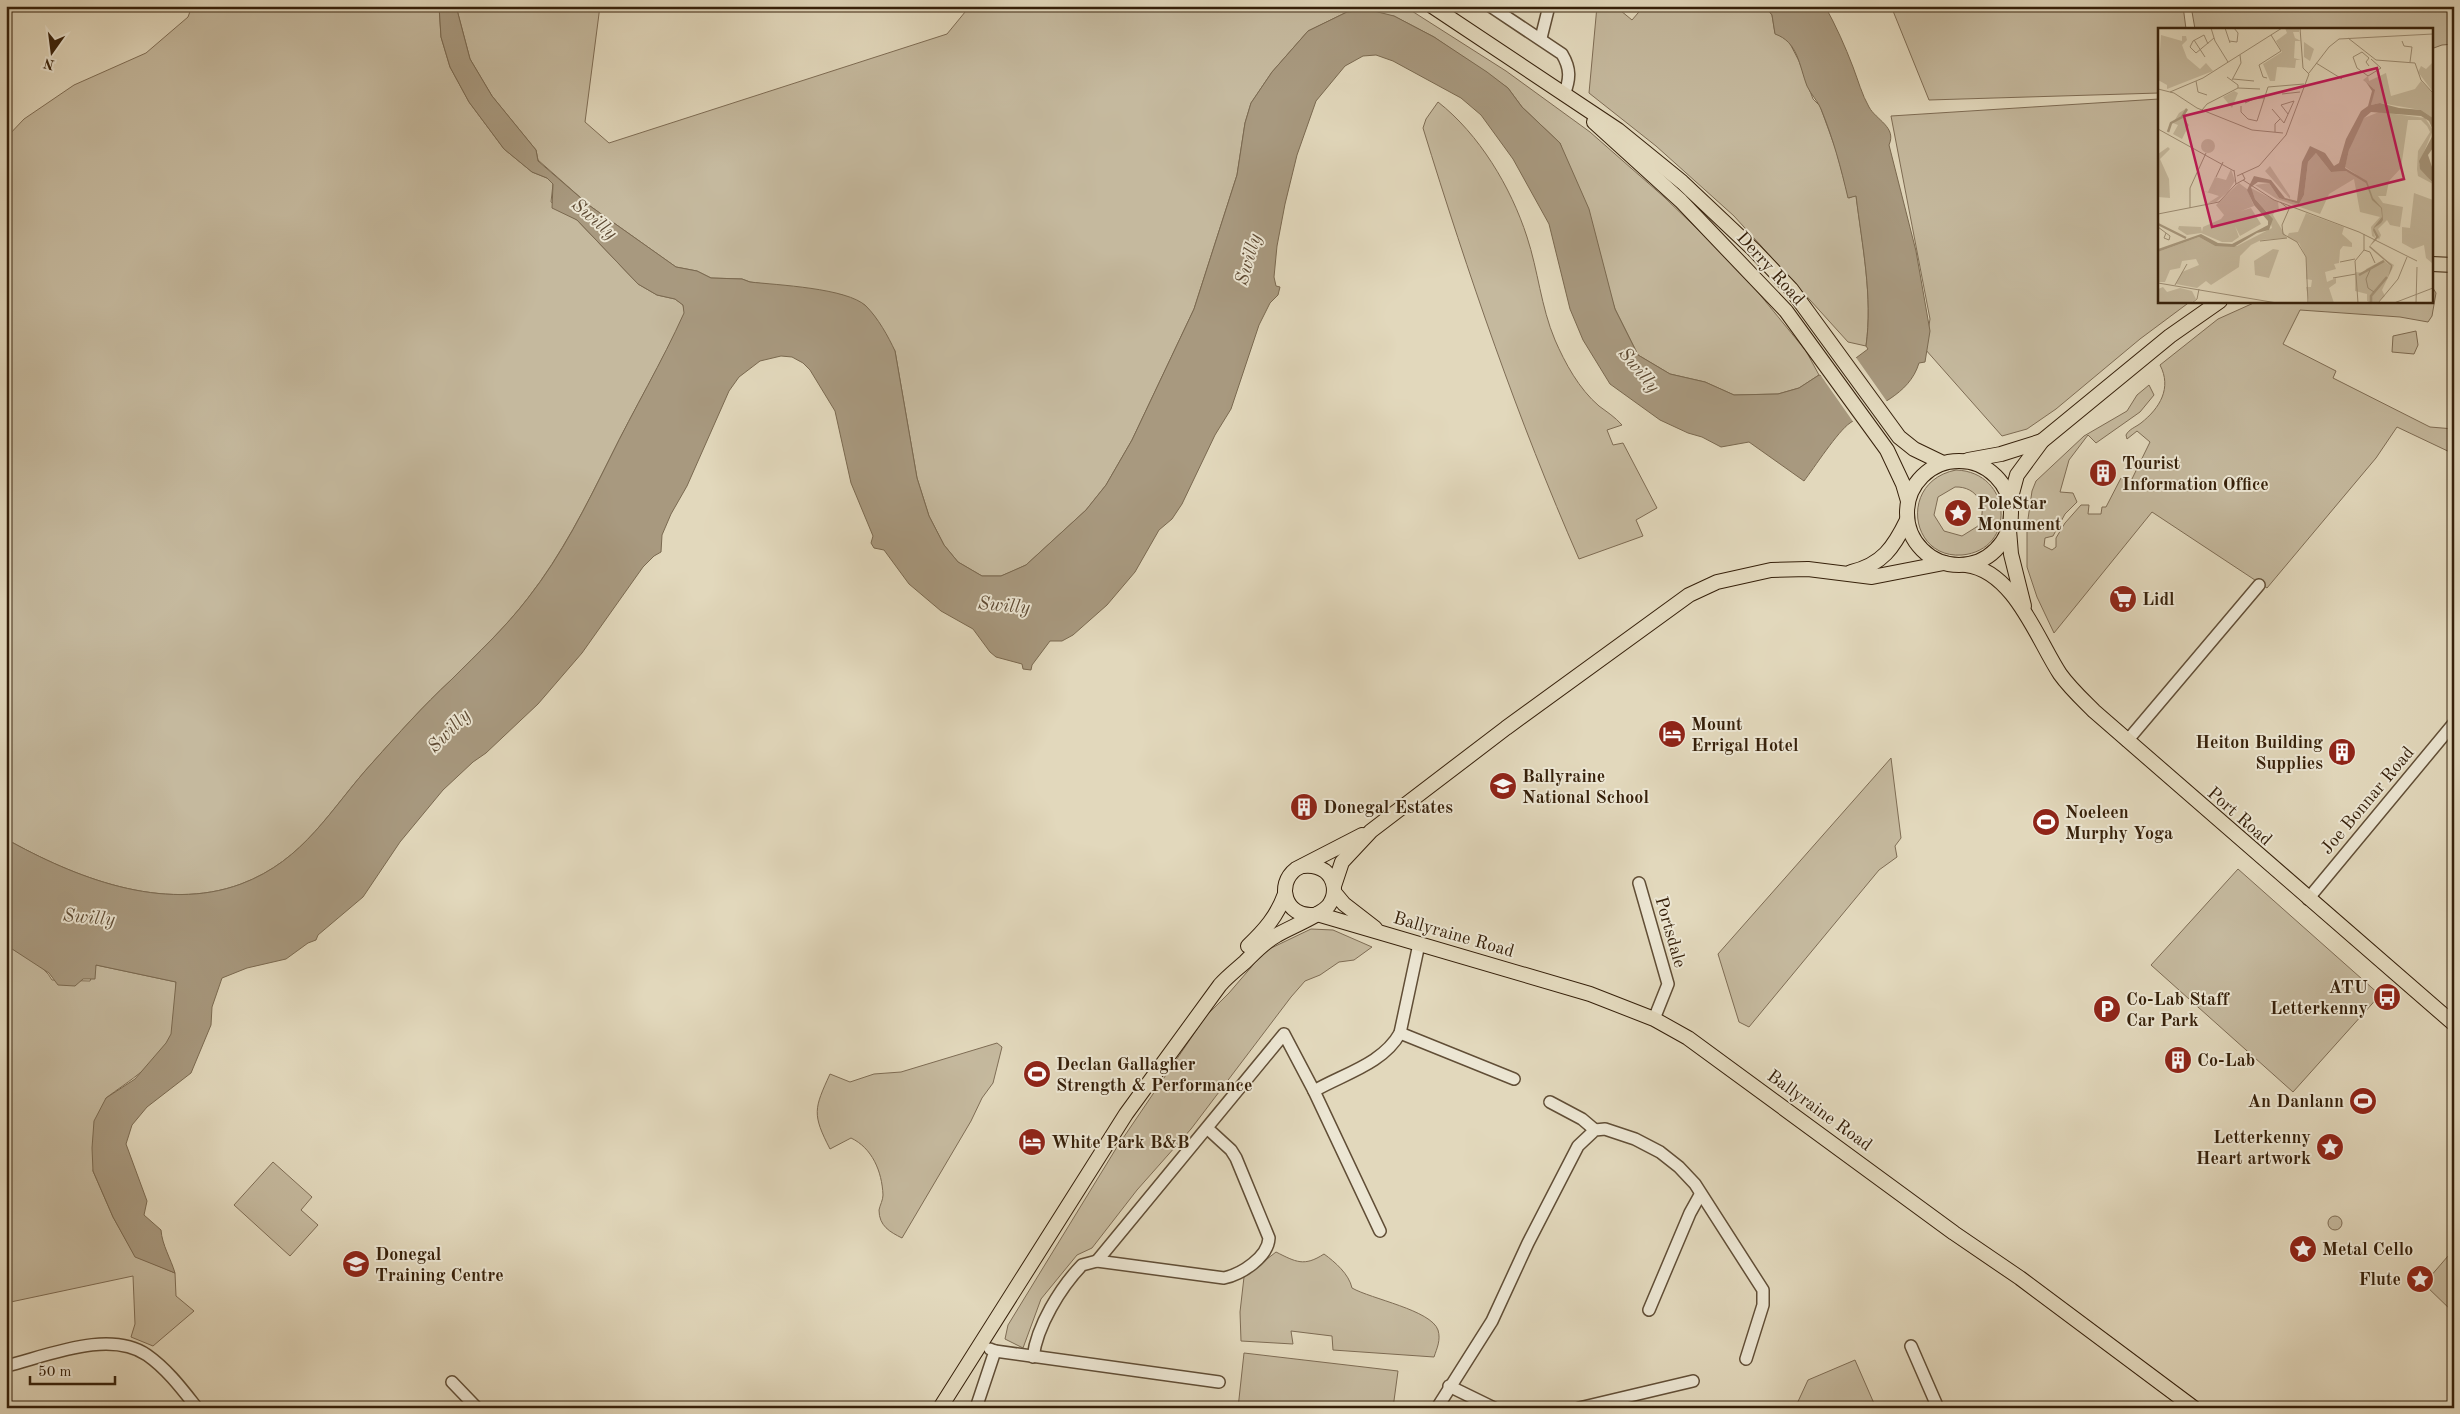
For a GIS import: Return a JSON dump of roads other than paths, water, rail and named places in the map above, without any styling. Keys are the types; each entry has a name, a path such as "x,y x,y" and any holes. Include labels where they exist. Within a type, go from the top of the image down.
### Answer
{"main road":[{"name":"Derry Road","path":"1432,6 1630,138 1682,182 1774,271 1834,346 1882,414 1908,446 1943,463"},
{"name":"Derry Road","path":"1564,95 1681,201 1718,237 1786,311 1869,424 1894,463 1908,501"},
{"path":"2432,264 2454,265"},
{"path":"2026,614 2013,564 2009,528 2010,501 2017,475 2042,441 2170,336 2219,302"},
{"path":"1944,563 1918,546 1910,532 1907,520 1908,501 1921,477 1943,463 2008,452 2042,441"},
{"path":"1963,461 1981,465 1996,476 2003,485 2010,501"},
{"path":"1848,573 1867,568 1885,556 1895,544 1907,520"},
{"path":"1966,565 1990,555 2005,538 2009,528"},
{"path":"1233,970 1244,963 1268,940 1329,906 1342,862 1371,831 1506,728 1689,595 1717,582 1757,572 1808,569 1867,577 1944,563 1966,565 1978,568 1996,579 2011,594 2026,614"},
{"name":"Port Road","path":"2026,614 2068,685 2127,741 2454,1024"},
{"path":"940,1408 1126,1114 1233,970 1244,950 1277,914 1285,894 1288,877 1303,866 1371,831"},
{"path":"1303,866 1315,866 1324,870 1330,877 1334,889 1350,910 1379,932"},
{"path":"1285,894 1287,901 1295,911 1315,914"},
{"name":"Ballyraine Road","path":"1315,914 1590,994 1654,1019 1688,1038 1954,1233 2020,1278 2194,1408"}],"street":[{"path":"1490,6 1541,38 1562,54 1569,64 1570,79 1564,95"},
{"path":"1541,38 1549,6"},
{"path":"2127,741 2259,585"},
{"name":"Joe Bonnar Road","path":"2308,899 2454,724"},
{"name":"Portsdale","path":"1639,882 1668,984 1654,1019"},
{"path":"1314,1091 1384,1053 1393,1044 1400,1033 1419,944"},
{"path":"1400,1033 1514,1078"},
{"path":"1097,1261 1284,1034 1314,1091 1380,1232"},
{"path":"1550,1102 1582,1119 1595,1130"},
{"path":"1033,1356 1038,1334 1056,1300 1082,1265 1097,1261 1224,1278 1240,1272 1264,1253 1268,1247 1269,1238 1236,1158 1231,1150 1206,1128"},
{"path":"1437,1408 1449,1386 1492,1321 1528,1243 1578,1146 1595,1130 1606,1129 1635,1139 1660,1152 1679,1167 1695,1184 1700,1196 1764,1290 1763,1305 1746,1359"},
{"path":"1649,1310 1690,1213 1700,1196"},
{"path":"6,1366 100,1343 117,1344 146,1355 173,1379 197,1408"},
{"path":"980,1345 995,1351 1219,1382"},
{"path":"1912,1346 1938,1408"},
{"path":"976,1408 995,1351"},
{"path":"1579,1408 1693,1381"},
{"path":"452,1382 477,1408"},
{"path":"1449,1386 1494,1408"}],"water":[{"name":"Swilly","path":"439,6 456,6 470,59 492,96 536,150 538,161 590,206 676,267 697,271 711,278 742,279 750,282 828,291 857,300 866,306 875,316 895,351 917,478 929,516 944,545 958,562 982,576 1001,576 1026,565 1086,510 1106,485 1132,440 1194,309 1237,175 1245,123 1251,103 1272,72 1308,31 1347,12 1370,10 1394,16 1434,37 1508,88 1522,107 1560,143 1589,209 1615,309 1638,355 1670,374 1705,382 1734,395 1778,394 1799,388 1819,375 1825,381 1868,349 1866,346 1868,327 1867,290 1856,196 1848,198 1836,153 1821,109 1807,86 1797,55 1789,43 1775,34 1772,15 1765,6 1825,6 1844,44 1862,92 1872,112 1885,124 1890,133 1889,145 1916,251 1930,331 1925,362 1919,363 1908,384 1899,392 1845,427 1804,481 1749,442 1721,447 1660,420 1610,384 1583,340 1570,309 1549,224 1513,159 1481,115 1461,98 1393,61 1376,55 1363,56 1345,66 1316,101 1297,155 1285,204 1277,246 1274,277 1276,286 1280,287 1278,295 1270,303 1259,325 1231,409 1215,435 1182,504 1172,519 1159,530 1135,572 1107,605 1073,635 1062,641 1050,641 1032,665 1031,670 1023,669 1022,664 996,657 973,629 941,611 909,584 884,550 874,548 871,543 873,536 851,483 835,411 810,370 803,363 792,357 781,356 760,361 739,377 729,391 687,486 671,514 662,535 661,552 643,567 582,653 538,704 443,790 400,842 363,897 318,935 316,940 308,943 286,959 247,968 222,978 212,1007 211,1025 191,1073 147,1107 132,1125 126,1144 147,1201 144,1215 161,1230 163,1241 175,1273 135,1257 113,1217 93,1171 92,1148 94,1121 106,1098 135,1079 166,1043 171,1034 176,982 96,965 95,979 83,979 75,986 58,985 49,973 6,945 6,839 60,866 90,878 150,893 181,895 211,892 241,884 263,874 283,861 315,832 382,752 411,720 501,630 540,582 563,547 582,512 684,313 683,305 675,299 657,295 638,284 577,220 552,208 553,184 547,178 532,172 504,149 469,102 450,67 441,37"}],"place":[{"name":"Tourist Information Office","path":"2103,473"},
{"name":"PoleStar Monument","path":"1958,513"},
{"name":"Lidl","path":"2123,599"},
{"name":"Mount Errigal Hotel","path":"1672,734"},
{"name":"Heiton Building Supplies","path":"2342,752"},
{"name":"Ballyraine National School","path":"1503,786"},
{"name":"Donegal Estates","path":"1304,807"},
{"name":"Noeleen Murphy Yoga","path":"2046,822"},
{"name":"ATU Letterkenny","path":"2387,997"},
{"name":"Co-Lab Staff Car Park","path":"2107,1009"},
{"name":"Co-Lab","path":"2178,1060"},
{"name":"Declan Gallagher Strength & Performance","path":"1037,1074"},
{"name":"An Danlann","path":"2363,1101"},
{"name":"White Park B&B","path":"1032,1142"},
{"name":"Letterkenny Heart artwork","path":"2330,1147"},
{"name":"Metal Cello","path":"2303,1249"},
{"name":"Donegal Training Centre","path":"356,1264"},
{"name":"Flute","path":"2420,1279"}]}
